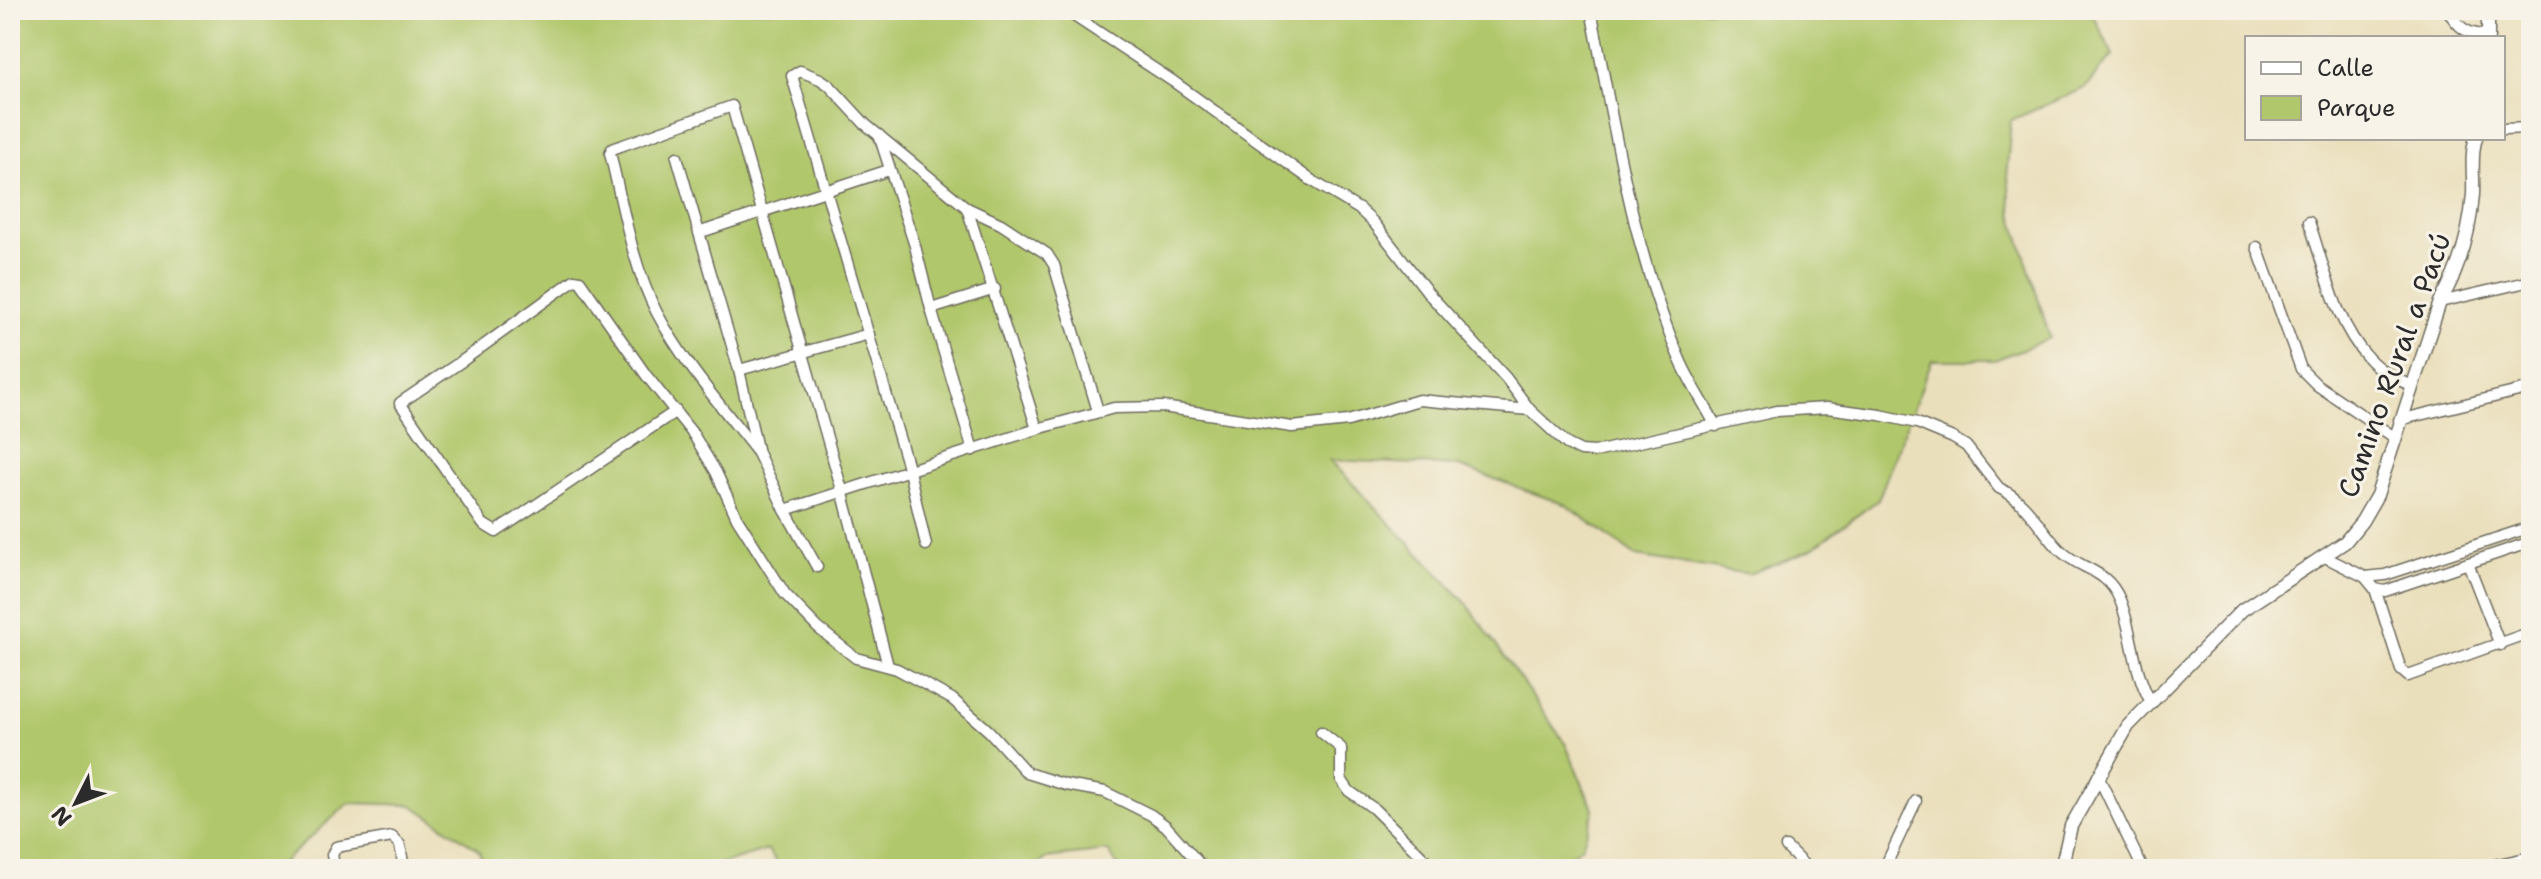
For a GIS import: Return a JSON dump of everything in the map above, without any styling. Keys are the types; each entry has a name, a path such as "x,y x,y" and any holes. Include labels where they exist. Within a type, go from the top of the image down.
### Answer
{"street":[{"path":"1065,10 1174,82 1311,180 1359,209 1374,223 1430,295 1506,378 1530,410 1567,444 1581,451 1595,452 1777,411 1827,408 1917,423 1966,446 1999,488 2035,518 2060,551 2105,577 2113,586 2151,702"},
{"path":"1591,10 1629,201 1663,316 1682,364 1716,426"},
{"path":"2448,10 2456,25 2473,35 2488,36 2488,10"},
{"path":"926,545 909,471 792,76 800,71 820,79 879,135 967,208 1001,224 1047,254 1054,265 1098,411"},
{"path":"817,567 758,453 681,353 656,310 641,271 610,153 612,149 732,106 842,490 888,666"},
{"path":"2505,129 2531,128"},
{"path":"879,135 915,246 973,450"},
{"name":"Camino Rural a Pacú","path":"2061,869 2071,826 2128,726 2242,610 2345,542 2377,495 2440,302 2454,277 2468,235 2476,140"},
{"path":"677,157 739,370 758,453"},
{"path":"701,232 889,170"},
{"path":"967,208 1037,429"},
{"path":"2309,222 2348,333 2370,361 2387,374 2412,386"},
{"path":"2257,247 2301,369 2317,385 2394,437"},
{"path":"676,411 496,532 483,524 400,403 574,280 580,281 646,375 676,411 716,472 746,535 793,604 847,652 863,661 888,666 939,691 968,711 1027,773 1066,785 1105,792 1151,815 1166,826 1204,869"},
{"path":"2440,302 2531,281"},
{"path":"931,309 995,289"},
{"path":"739,370 869,334"},
{"path":"2399,420 2531,388"},
{"path":"785,510 1098,411 1163,407 1301,427 1348,421 1419,400 1530,410"},
{"path":"2365,577 2385,575 2531,527"},
{"path":"2375,589 2385,591 2531,542"},
{"path":"2323,556 2365,577 2375,589 2401,670 2408,676 2531,632"},
{"path":"2468,563 2500,645"},
{"path":"1321,732 1341,748 1341,779 1349,791 1373,808 1435,869"},
{"path":"2098,776 2143,869"},
{"path":"1884,869 1916,801"},
{"path":"335,869 332,855 336,847 392,837 400,845 404,869"},
{"path":"1786,847 1808,869"},
{"path":"2480,869 2531,858"},
{"path":"1141,869 1152,869"}],"green space":[{"path":"10,10 2081,10 2094,17 2113,55 2085,88 2011,120 2007,168 2012,213 2050,338 1995,360 1932,360 1878,500 1810,550 1749,574 1636,556 1566,505 1459,466 1330,460 1467,604 1565,743 1594,811 1582,846 1552,869 1120,869 1108,851 1047,858 1033,869 782,869 768,850 705,869 485,869 479,850 412,805 349,803 275,869 10,869"}]}
